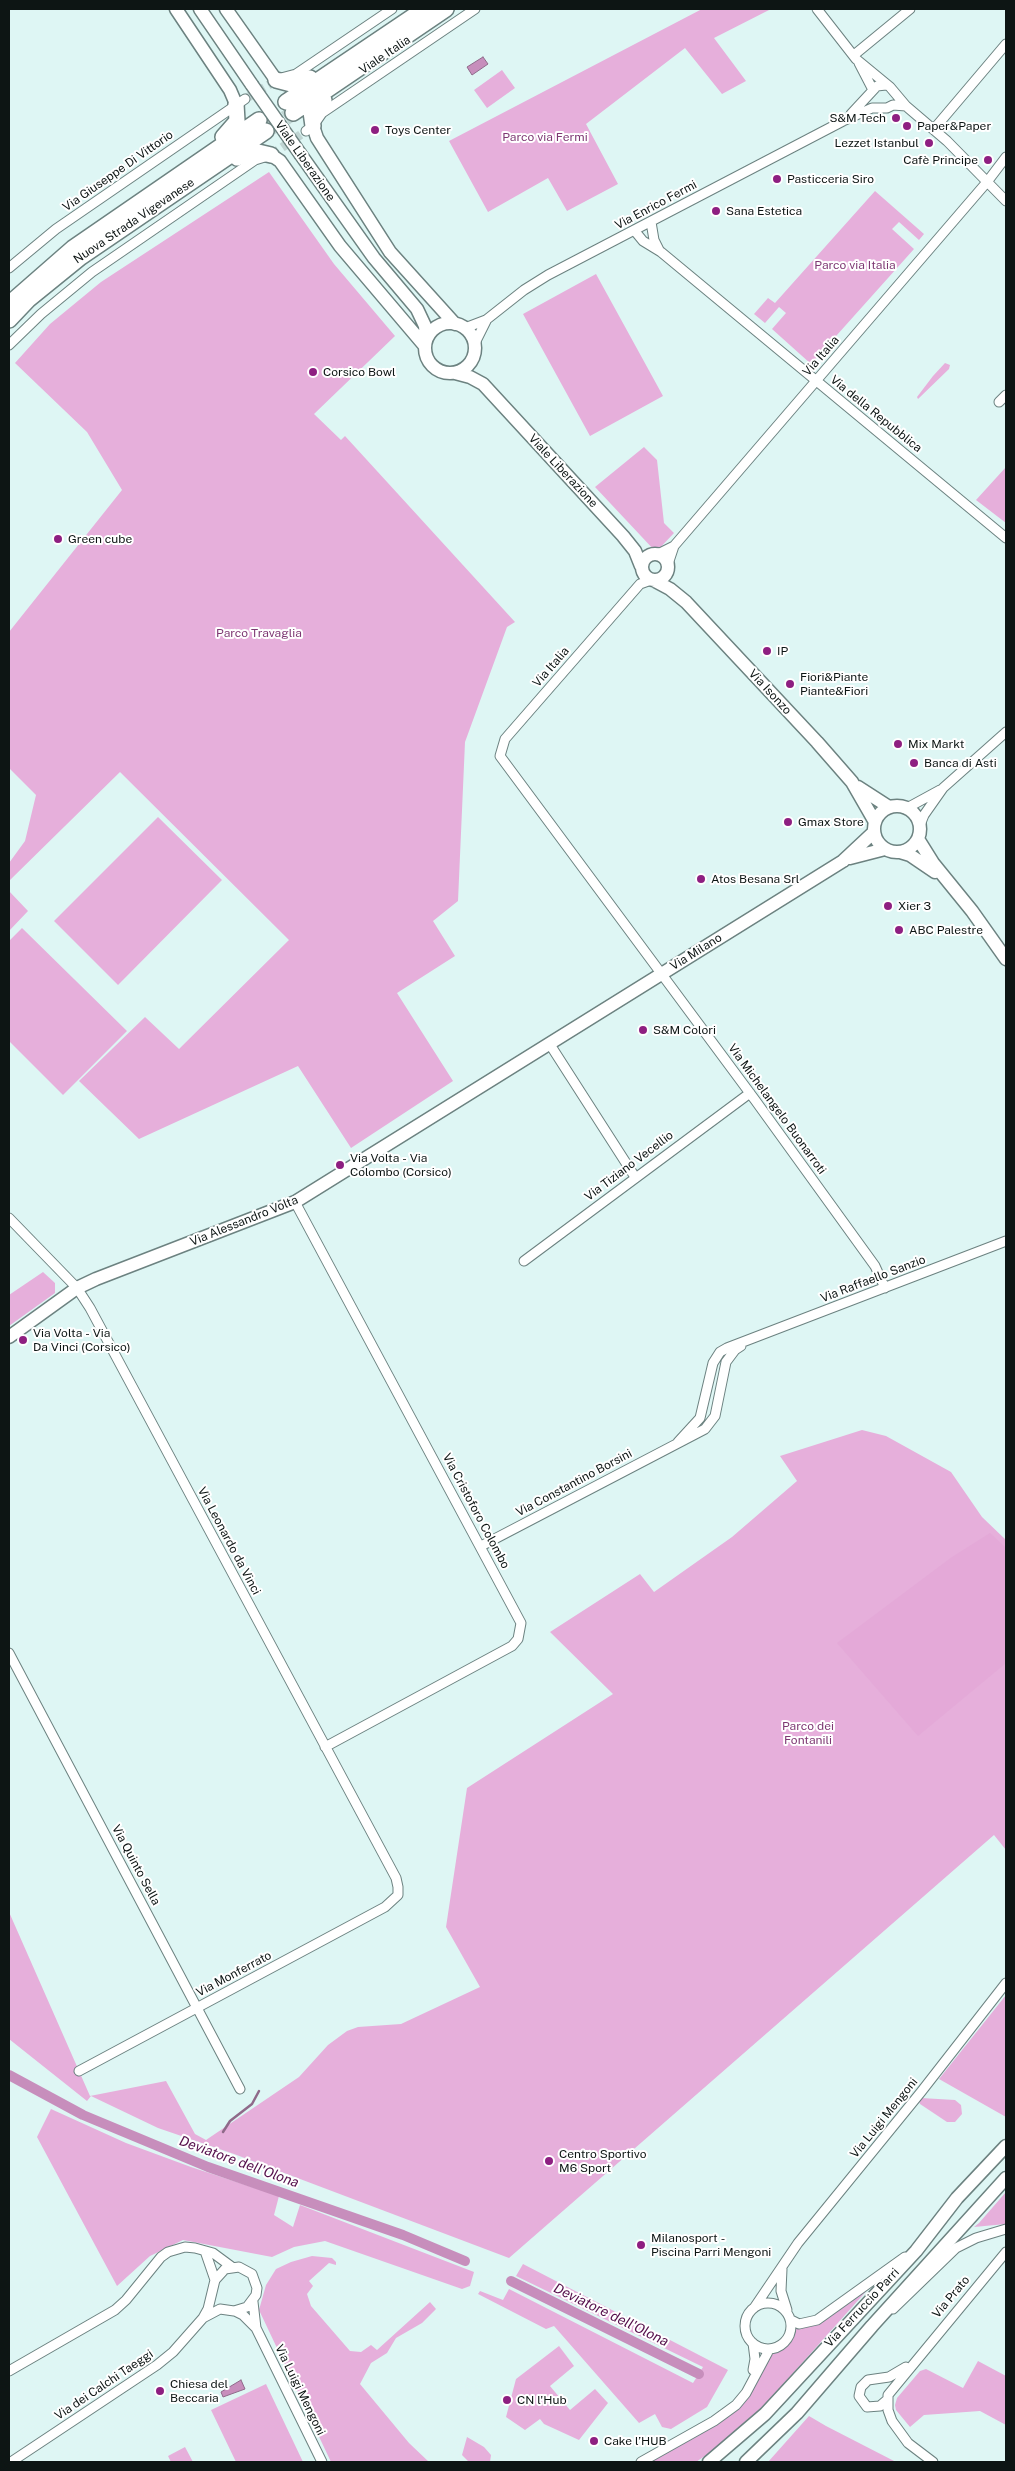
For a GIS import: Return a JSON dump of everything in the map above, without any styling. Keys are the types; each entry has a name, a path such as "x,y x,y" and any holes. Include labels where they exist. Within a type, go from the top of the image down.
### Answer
{"main road":[{"path":"274,81 288,85 301,84 370,41 424,16 446,9"},
{"path":"398,27 290,108 424,16"},
{"path":"309,128 312,112 316,106 381,60 424,16"},
{"path":"118,224 150,189 231,130 238,116 241,102"},
{"name":"Nuova Strada Vigevanese","path":"9,304 73,248 118,224 263,126"},
{"path":"118,224 243,154 254,151 271,155"},
{"name":"Nuova Strada Vigevanese","path":"9,320 53,279 118,224"}],"street":[{"path":"176,9 230,90 241,102"},
{"name":"Viale Liberazione","path":"200,9 374,258 417,309 425,326 425,342"},
{"path":"226,9 274,81 296,74 392,9"},
{"name":"Viale Italia","path":"309,128 322,113 475,9"},
{"path":"817,9 855,57 906,106 934,129 1006,201"},
{"path":"855,57 910,9"},
{"path":"934,129 1006,44"},
{"path":"855,57 872,92 872,102 878,108 906,106"},
{"path":"872,92 876,86 886,85"},
{"name":"Via Enrico Fermi","path":"843,121 872,92"},
{"path":"891,106 894,103 895,94"},
{"name":"Via Giuseppe Di Vittorio","path":"9,268 56,230 241,102"},
{"name":"Via Enrico Fermi","path":"455,325 486,320 524,290 634,230 843,121 878,108"},
{"name":"Viale Liberazione","path":"309,128 390,252 455,325"},
{"path":"9,345 41,314 92,272 255,160 271,155"},
{"name":"Viale Liberazione","path":"271,155 280,161 340,246 425,342"},
{"name":"Via Italia","path":"668,566 674,546 987,182 1006,157"},
{"name":"Via della Repubblica","path":"651,222 654,240 661,252"},
{"name":"Via della Repubblica","path":"634,230 643,240 661,252 1006,538"},
{"name":"Viale Liberazione","path":"417,309 455,325"},
{"name":"Via Enrico Fermi","path":"475,349 486,320"},
{"path":"455,325 475,349 465,369 454,373 443,373 431,366 425,355 425,342 432,330 455,325"},
{"name":"Viale Liberazione","path":"475,349 483,384"},
{"name":"Viale Liberazione","path":"454,373 470,377 483,384 623,536 635,551 641,566"},
{"path":"999,402 1006,395"},
{"name":"Viale Liberazione","path":"623,536 638,548 656,554"},
{"name":"Via Italia","path":"656,554 674,546"},
{"path":"656,554 665,558 668,566 666,576 653,580 644,575 641,566 644,559 656,554"},
{"name":"Via Isonzo","path":"668,566 686,602"},
{"name":"Via Italia","path":"500,756 505,739 640,584 653,580"},
{"name":"Via Isonzo","path":"653,580 670,589 686,602 852,782 889,807"},
{"path":"907,808 943,788 1006,732"},
{"name":"Via Michelangelo Buonarroti","path":"500,756 750,1093 875,1266 885,1288"},
{"name":"Via Isonzo","path":"852,782 874,827"},
{"path":"900,852 908,850 918,839 924,815 943,788"},
{"path":"920,825 915,815 907,808 889,807 878,816 874,827 876,839 885,849 910,855 926,864 951,885"},
{"name":"Via Milano","path":"843,861 874,827"},
{"path":"918,839 951,885 972,910 1006,959"},
{"name":"Via Milano","path":"549,1043 843,861 885,849"},
{"path":"549,1043 635,1178"},
{"name":"Via Alessandro Volta","path":"9,1337 78,1288 295,1202 549,1043"},
{"name":"Via Tiziano Vecellio","path":"524,1260 750,1093"},
{"name":"Via Cristoforo Colombo","path":"295,1202 481,1546 521,1624 518,1639 512,1646 325,1746"},
{"name":"Via Leonardo da Vinci","path":"9,1218 78,1288 396,1878 398,1895"},
{"name":"Via Raffaello Sanzio","path":"678,1442 700,1418 715,1357 727,1348 1006,1241"},
{"name":"Via Constantino Borsini","path":"481,1546 705,1429 711,1424 719,1402 726,1362 735,1350 749,1340"},
{"name":"Via Quinto Sella","path":"9,1653 240,2089"},
{"name":"Via Monferrato","path":"79,2071 385,1907 398,1895"},
{"name":"Via Luigi Mengoni","path":"754,2308 798,2243 921,2092 1006,1983"},
{"name":"Via Ferruccio Parri","path":"709,2462 765,2414 916,2250 957,2198 1006,2146"},
{"name":"Via Ferruccio Parri","path":"746,2462 788,2423 872,2326 1006,2178"},
{"path":"872,2326 904,2300 956,2248 976,2238 1006,2228"},
{"path":"9,2371 114,2310 126,2300 161,2257 168,2252 186,2247 205,2251 226,2261 232,2267"},
{"path":"769,2350 757,2347 746,2332 745,2323 754,2308 762,2304 772,2303 780,2306 799,2324 817,2320 916,2250"},
{"path":"205,2251 217,2301 231,2310"},
{"name":"Via Prato","path":"916,2359 898,2372 878,2380 868,2380 859,2391 861,2400 872,2408 880,2406 916,2359 1006,2252"},
{"path":"214,2283 225,2269 232,2267 246,2270 256,2281 257,2288 253,2302"},
{"path":"641,2462 720,2417 736,2405 752,2382 769,2350 787,2338 792,2330 781,2291 782,2269"},
{"name":"Via dei Calchi Taeggi","path":"11,2462 157,2365 173,2352 203,2318 208,2309 214,2283"},
{"name":"Via Luigi Mengoni","path":"253,2302 256,2328"},
{"name":"Via dei Calchi Taeggi","path":"203,2318 220,2309 231,2310 247,2307 253,2302"},
{"name":"Via Luigi Mengoni","path":"231,2310 243,2314 256,2328 322,2462"},
{"path":"752,2382 755,2359 753,2343"},
{"path":"878,2380 886,2385 890,2415 902,2435 916,2450 933,2462"}],"green space":[{"name":"Parco via Fermi","path":"702,9 771,9 714,38 746,81 722,94 685,48 586,124 618,184 567,211 548,178 488,212 449,141"},
{"path":"502,70 515,88 487,108 474,90"},
{"name":"Parco Travaglia","path":"269,172 334,264 395,336 314,414 341,440 345,436 515,622 507,627 465,742 458,901 433,921 455,956 397,993 453,1081 351,1148 298,1066 139,1139 79,1081 145,1017 179,1049 289,940 120,772 9,881 9,863 25,841 36,795 9,768 9,632 122,490 87,432 15,363 50,324 101,282"},
{"name":"Parco via Italia","path":"875,191 924,234 919,240 899,222 892,229 914,249 811,364 772,329 786,313 779,307 765,323 754,314 768,298 775,303"},
{"path":"596,274 663,396 590,436 523,314"},
{"path":"945,363 950,365 949,369 918,399 917,397"},
{"path":"644,447 657,460 664,523 674,533 656,552 595,487"},
{"path":"1006,467 1006,523 976,500"},
{"path":"158,817 222,880 118,985 54,921"},
{"path":"9,891 28,911 9,931"},
{"path":"22,928 127,1031 63,1095 9,1041 9,941"},
{"path":"43,1272 55,1283 55,1293 9,1326 9,1295"},
{"name":"Parco dei Fontanili","path":"862,1430 886,1436 951,1472 982,1517 1006,1540 1006,1850 994,1835 509,2258 234,2154 158,2128 91,2096 87,2101 9,2039 9,1912 90,2096 166,2081 195,2134 206,2140 299,2077 328,2045 347,2031 358,2027 401,2024 480,1987 446,1927 467,1788 613,1694 550,1632 640,1574 654,1592 732,1537 797,1481 780,1456"},
{"path":"1006,1995 1006,2117 939,2079"},
{"path":"921,2098 955,2100 961,2105 962,2114 955,2122 947,2122 920,2104"},
{"path":"51,2109 126,2143 279,2196 274,2215 293,2227 300,2205 474,2272 470,2286 462,2289 325,2241 294,2247 272,2257 183,2240 150,2256 117,2286 37,2137"},
{"path":"1006,2192 1006,2224 974,2227 979,2223"},
{"path":"312,2256 332,2258 336,2262 336,2265 329,2263 309,2281 313,2286 307,2294 311,2306 350,2351 361,2352 371,2345 377,2350 430,2302 436,2309 422,2323 396,2338 387,2353 371,2363 360,2384 409,2443 429,2462 331,2462 259,2310 266,2285 276,2269"},
{"path":"523,2264 728,2370 707,2407 671,2429 662,2427 655,2414 639,2423 554,2326 546,2329 478,2294 480,2291 503,2300 509,2289 693,2383 703,2367 516,2276"},
{"path":"870,2287 769,2400 747,2423 718,2447 696,2462 649,2462 731,2412 771,2353 789,2341 795,2326 811,2326 821,2322"},
{"path":"559,2346 574,2366 550,2386 570,2410 595,2389 608,2403 579,2440 544,2424 540,2419 525,2430 506,2417 516,2379"},
{"path":"978,2361 1006,2376 1006,2425 980,2411 924,2415 910,2427 896,2410 897,2398 920,2371 926,2369 963,2388"},
{"path":"266,2384 303,2462 236,2462 211,2410"},
{"path":"809,2416 826,2426 896,2462 768,2462"},
{"path":"467,2437 484,2447 491,2455 490,2462 469,2462 462,2455"},
{"path":"185,2447 193,2462 171,2462 168,2456"}],"shaded area":[{"path":"483,57 488,64 472,75 467,67"},
{"path":"990,1533 1006,1548 1006,1663 918,1736 837,1643 952,1557"},
{"path":"241,2380 245,2389 223,2397 221,2392"}],"waterway":[{"name":"Deviatore dell'Olona","path":"9,2075 83,2115 208,2167 403,2235 465,2261"},
{"path":"223,2132 230,2121 252,2104 259,2091"},
{"name":"Deviatore dell'Olona","path":"511,2281 699,2374"}],"tunnel":[{"path":"245,99 272,83"},
{"path":"266,131 293,113"},
{"path":"271,155 306,131"}],"place":[{"name":"S&M Tech","path":"896,118"},
{"name":"Paper&Paper","path":"907,126"},
{"name":"Toys Center","path":"375,130"},
{"name":"Lezzet Istanbul","path":"929,143"},
{"name":"Cafè Principe","path":"988,160"},
{"name":"Pasticceria Siro","path":"777,179"},
{"name":"Sana Estetica","path":"716,211"},
{"name":"Corsico Bowl","path":"313,372"},
{"name":"Green cube","path":"58,539"},
{"name":"IP","path":"767,651"},
{"name":"Fiori&Piante Piante&Fiori","path":"790,684"},
{"name":"Mix Markt","path":"898,744"},
{"name":"Banca di Asti","path":"914,763"},
{"name":"Gmax Store","path":"788,822"},
{"name":"Atos Besana Srl","path":"701,879"},
{"name":"Xier 3","path":"888,906"},
{"name":"ABC Palestre","path":"899,930"},
{"name":"S&M Colori","path":"643,1030"},
{"name":"Via Volta - Via Colombo (Corsico)","path":"340,1165"},
{"name":"Via Volta - Via Da Vinci (Corsico)","path":"23,1340"},
{"name":"Centro Sportivo M6 Sport","path":"549,2161"},
{"name":"Milanosport - Piscina Parri Mengoni","path":"641,2245"},
{"name":"Chiesa del Beccaria","path":"160,2391"},
{"name":"CN l'Hub","path":"507,2400"},
{"name":"Cake l’HUB","path":"594,2441"}]}
